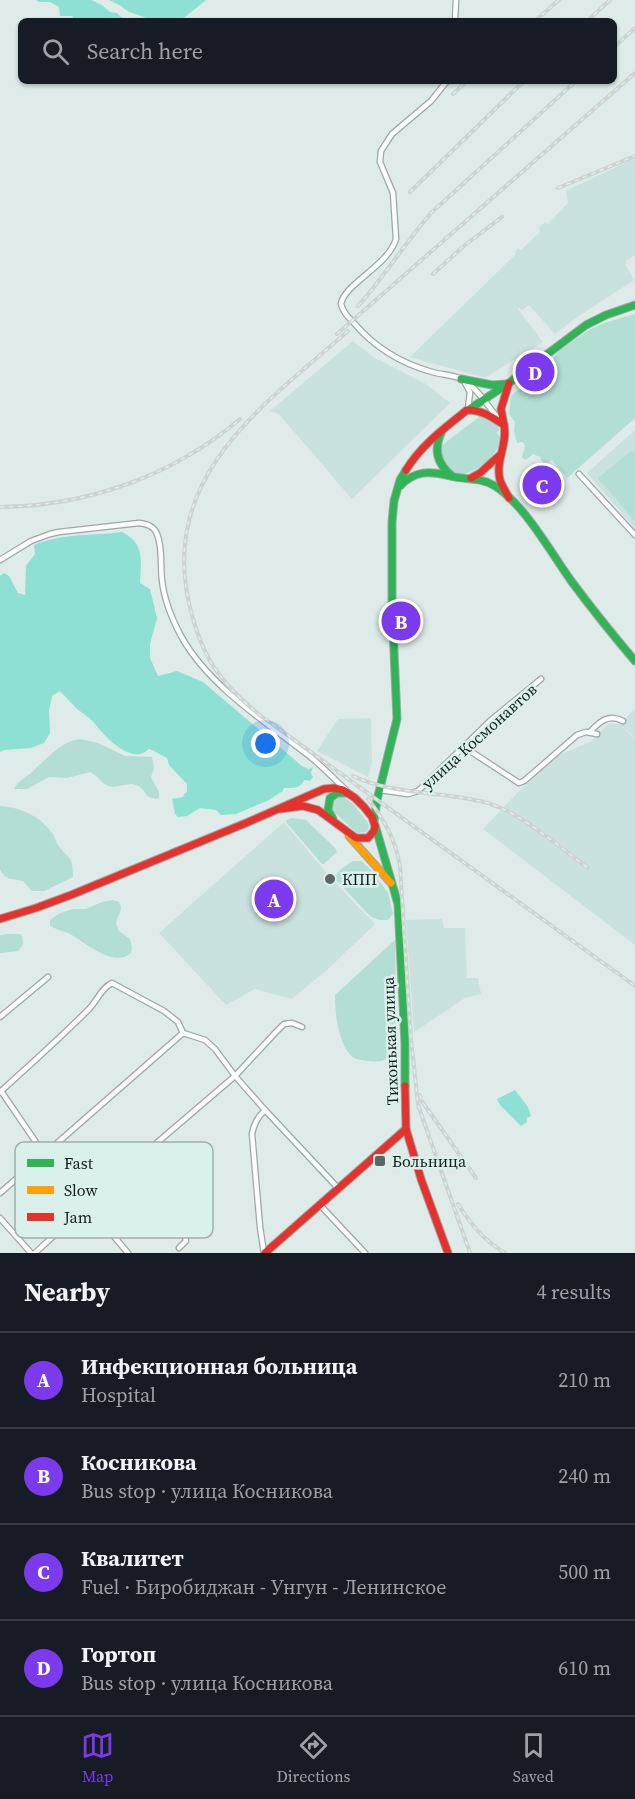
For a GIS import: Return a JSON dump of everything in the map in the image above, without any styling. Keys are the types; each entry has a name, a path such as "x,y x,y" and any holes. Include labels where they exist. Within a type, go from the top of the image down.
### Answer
{"main road":[{"path":"349,836 359,840 367,839 372,834 397,718 392,605 392,522 394,501 400,480 409,463 423,446 468,410 509,383 586,325 635,305"},
{"path":"461,379 492,385 509,383"},
{"path":"509,383 500,415 507,440 500,464 500,477 509,498"},
{"path":"468,410 482,412 504,424"},
{"path":"444,429 438,440 436,451 443,469 454,477"},
{"path":"466,479 480,474 503,450"},
{"path":"394,501 404,480 412,475 429,471 488,482 498,487 528,520 597,616 635,661"},
{"path":"0,920 68,896 326,788 336,788 349,793 369,813 375,823"},
{"path":"333,819 328,810 330,798 338,793 349,793"},
{"path":"280,809 309,807 333,819 394,887"},
{"name":"Тихонькая улица","path":"375,823 398,904 405,1043 406,1129 421,1179 448,1253"},
{"path":"265,1253 406,1129"}],"street":[{"path":"455,18 456,0"},
{"path":"444,84 431,100 392,134 381,151 380,162 393,193 396,239 386,258 345,294 341,304 343,311 355,325 383,351 422,369 461,379 475,388 504,424"},
{"path":"461,379 470,392 468,410"},
{"path":"579,474 635,535"},
{"path":"0,560 31,541 59,532 139,523 153,528 159,541 162,581 168,607 193,657 242,703 311,757 349,793"},
{"name":"улица Космонавтов","path":"380,790 408,794 418,791 490,722 542,679"},
{"path":"590,732 599,722 608,718 615,717 623,721"},
{"path":"464,747 519,783 577,735 590,732 597,734"},
{"path":"0,1017 48,977"},
{"path":"36,1142 0,1091 40,1057 90,1008 107,985 112,983 164,1011 178,1022 183,1033 205,1040 215,1049 265,1110 338,1188"},
{"path":"158,1142 235,1076 284,1024 292,1023 302,1027"},
{"path":"58,1142 183,1033"},
{"path":"265,1110 258,1116 252,1134 260,1227 265,1253"},
{"path":"0,1192 15,1179"},
{"path":"320,1205 365,1253"},
{"path":"0,1218 15,1234"},
{"path":"19,1238 33,1253 51,1238"},
{"path":"115,1238 128,1253"},
{"path":"179,1248 186,1241 185,1238"}],"shaded area":[{"path":"36,0 91,0 124,18 60,16 59,7 50,2"},
{"path":"109,0 206,0 184,18 145,18 129,12"},
{"path":"635,158 635,255 625,264 634,280 555,334 529,305 522,310 519,308 543,342 485,378 410,357 516,254 518,248 521,250 541,231 538,228 545,222 548,224 568,203 566,191"},
{"path":"635,314 635,418 567,478 552,460 546,464 540,457 533,454 526,460 522,458 525,446 523,442 517,443 514,431 515,422 509,414 511,396 531,377 552,364 559,351 589,330"},
{"path":"353,341 373,357 426,384 450,403 352,499 279,414 270,411"},
{"path":"483,414 497,424 499,430 497,433 501,435 498,447 480,467 458,474 448,471 442,462 441,446"},
{"path":"635,430 635,528 587,473"},
{"path":"632,450 635,453 635,521 598,478"},
{"path":"122,532 129,536 138,547 141,560 140,583 150,589 157,618 150,644 150,658 158,676 177,671 203,682 302,766 309,769 313,767 311,773 313,777 310,781 304,780 303,783 293,788 284,788 269,800 236,814 221,815 216,810 200,808 187,816 178,817 175,814 172,799 183,797 187,792 187,784 169,765 167,758 149,749 135,754 119,748 60,691 52,696 49,711 50,733 44,743 31,748 0,752 0,576 4,573 9,576 18,593 25,595 26,566 35,554 34,545 55,538"},
{"path":"633,710 635,711 635,737 621,725 635,739 635,945 483,829 557,756 590,742 608,724 620,724"},
{"path":"371,718 372,763 368,777 317,751 338,719"},
{"path":"80,739 98,743 125,756 152,757 154,768 151,777 159,792 159,798 149,797 135,785 109,786 90,772 67,778 49,777 27,789 14,789 55,751 73,740"},
{"path":"342,795 354,805 368,823 369,827 366,832 357,833 333,811 332,804 335,797"},
{"path":"0,806 15,808 42,822 70,858 73,877 44,891 32,891 23,881 4,875 0,869"},
{"path":"291,818 306,820 337,852 322,864 285,821"},
{"path":"284,822 328,875 375,924 328,969 292,999 255,989 226,1005 159,933"},
{"path":"353,861 361,861 371,870 388,893 393,914 388,920 371,917 336,880 336,875 341,869"},
{"path":"113,900 119,902 121,908 116,924 119,931 130,939 132,948 131,953 124,957 107,956 68,933 50,926 50,920 60,913 74,909 86,909"},
{"path":"442,919 444,928 465,928 467,978 478,978 481,994 465,998 414,1032 406,920"},
{"path":"20,934 23,945 18,951 0,953 0,935"},
{"path":"395,940 396,1048 382,1061 356,1059 344,1046 341,1038 335,995"},
{"path":"515,1090 528,1107 531,1116 521,1126 497,1099"}],"railway":[{"path":"538,18 559,0"},
{"path":"590,18 610,0"},
{"path":"617,44 635,28"},
{"path":"337,334 635,73"},
{"path":"453,94 464,84"},
{"path":"410,192 521,84"},
{"path":"358,306 431,213 573,84"},
{"path":"558,188 635,156"},
{"path":"433,274 465,245 502,217"},
{"path":"348,331 253,416 226,447 204,480 190,517 184,558 189,603 199,638 223,679 246,704 261,716 635,986"},
{"path":"0,507 65,501 128,484 186,457 240,419"},
{"path":"353,776 384,787 468,799 497,807 538,830 588,868"},
{"path":"368,799 388,831 396,848 400,866 411,1039 418,1105 470,1253"},
{"path":"420,1095 421,1100 476,1178"},
{"path":"458,1204 478,1231 505,1253"}],"traffic: fast":[{"path":"468,410 509,383 586,325 635,305"},
{"path":"461,379 492,385 506,384"},
{"path":"442,431 437,450 438,456 452,476"},
{"path":"374,821 397,719 392,605 392,522 394,501 400,480 406,470"},
{"path":"400,486 417,474 443,474 490,483 506,494 527,517 580,592 635,661"},
{"path":"333,819 328,810 330,798 337,793 347,793"},
{"path":"375,825 398,904 405,1086"}],"traffic: slow":[{"path":"349,836 391,883"}],"traffic: jam":[{"path":"504,425 501,409 509,383"},
{"path":"406,470 419,452 442,430 467,410 477,411 504,425 499,473 509,498"},
{"path":"471,478 501,454"},
{"path":"0,919 71,895 324,789 343,790 355,798 372,817 374,831 368,838 356,838 318,810 303,806 280,809"},
{"path":"405,1086 406,1129 421,1179 448,1253"},
{"path":"265,1253 406,1129"}],"place":[{"name":"Гортоп","path":"535,372"},
{"name":"Квалитет","path":"542,485"},
{"name":"Косникова","path":"401,621"},
{"name":"КПП","path":"330,879"},
{"name":"Инфекционная больница","path":"274,899"},
{"name":"Больница","path":"380,1161"}]}
